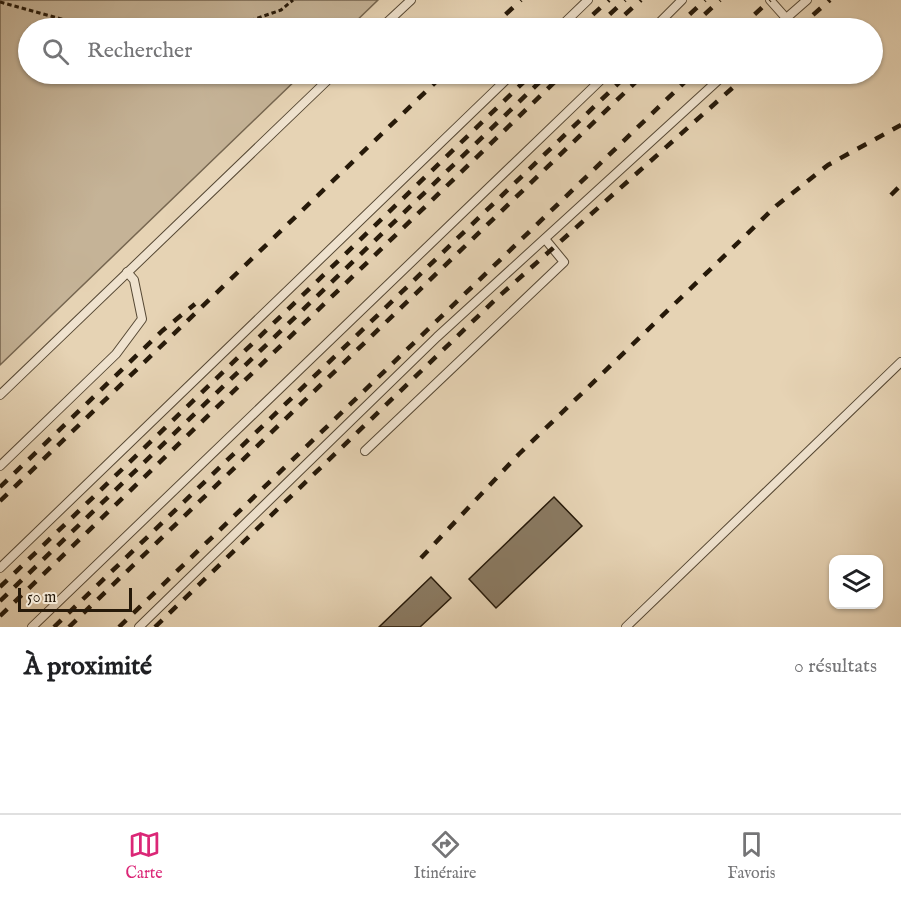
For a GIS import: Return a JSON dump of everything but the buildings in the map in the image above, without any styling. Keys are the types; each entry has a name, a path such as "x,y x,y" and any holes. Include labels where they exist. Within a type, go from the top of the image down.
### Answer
{"lane":[{"path":"392,18 411,0"},
{"path":"569,18 588,0"},
{"path":"664,18 682,0"},
{"path":"770,0 786,18 807,0"},
{"path":"0,395 324,84"},
{"path":"0,568 502,84"},
{"path":"32,627 597,84"},
{"path":"139,627 437,337 714,84"},
{"path":"365,451 564,261 545,239"},
{"path":"0,466 116,354 142,319 134,280 127,272"},
{"path":"626,627 901,362"}],"path":[{"path":"258,18 281,10 292,0"},
{"path":"0,2 58,18"}],"shaded area":[{"path":"0,0 378,0 359,18 18,18 18,84 292,84 0,365"}],"railway":[{"path":"502,18 521,0"},
{"path":"589,18 609,0"},
{"path":"606,18 625,0"},
{"path":"621,18 641,0"},
{"path":"686,18 705,0"},
{"path":"701,18 720,0"},
{"path":"751,18 770,0"},
{"path":"809,18 830,0"},
{"path":"0,501 434,84"},
{"path":"0,587 522,84"},
{"path":"0,601 538,84"},
{"path":"0,616 553,84"},
{"path":"54,627 618,84"},
{"path":"69,627 634,84"},
{"path":"119,627 683,84"},
{"path":"155,627 496,299 737,84"},
{"path":"421,558 519,454 776,206 828,165 901,125"},
{"path":"891,195 901,185"},
{"path":"0,487 162,331 195,304"}]}
